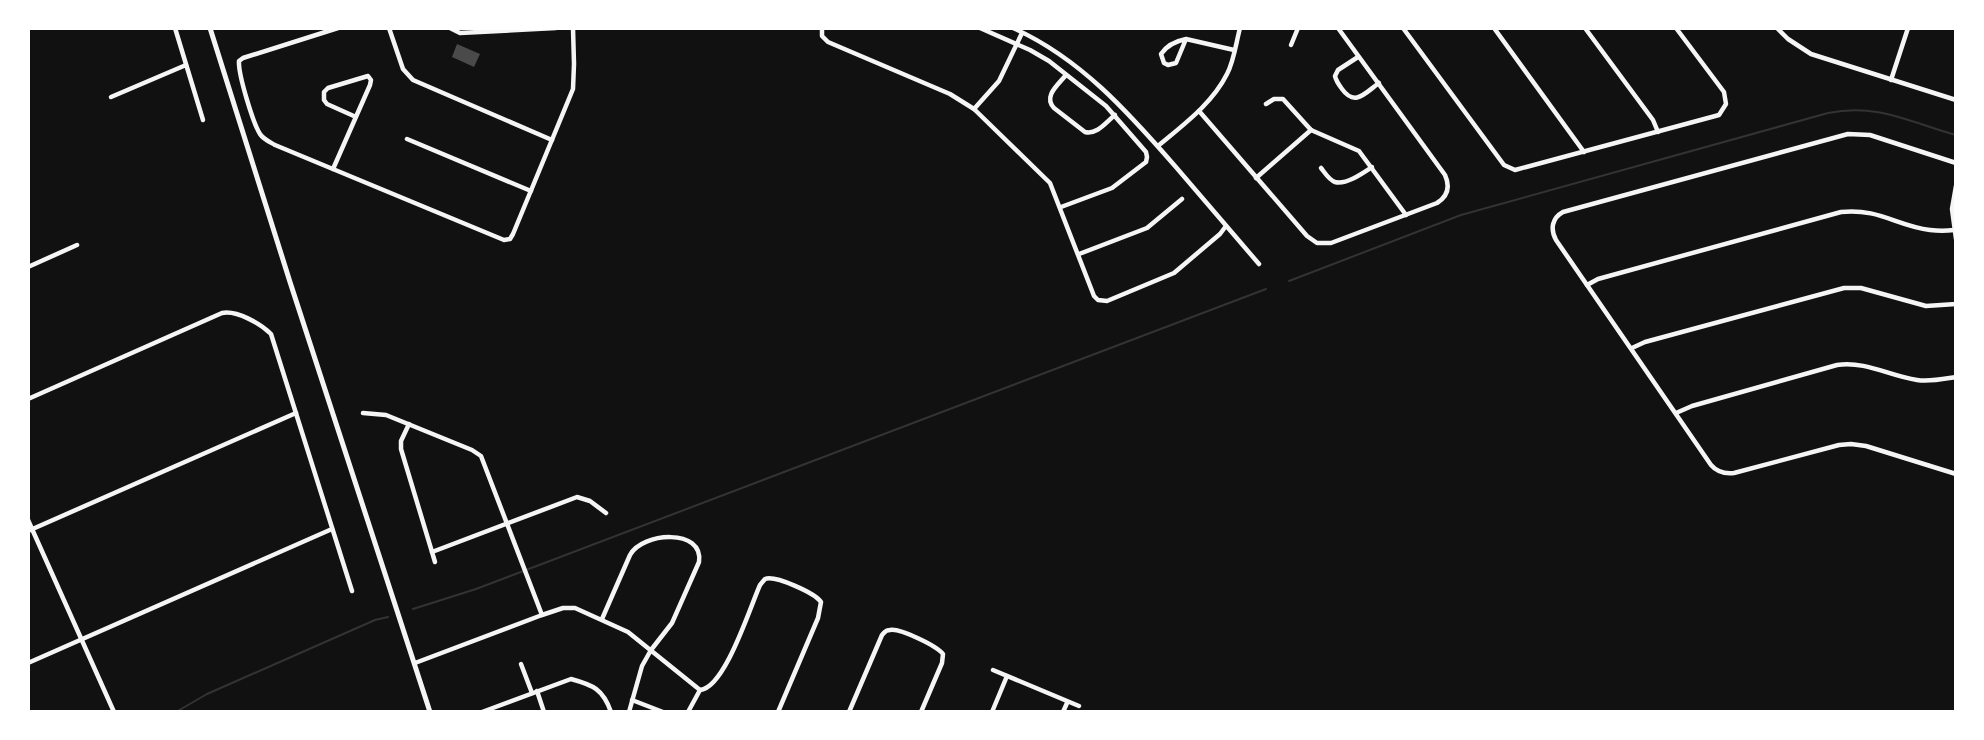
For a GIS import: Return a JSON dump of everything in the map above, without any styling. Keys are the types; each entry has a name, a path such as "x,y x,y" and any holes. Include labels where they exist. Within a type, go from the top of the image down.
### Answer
{"street":[{"path":"175,28 203,120"},
{"path":"210,28 430,711"},
{"path":"338,28 239,61 255,122 262,137 275,145 501,240 508,240 511,237 573,89 573,28"},
{"path":"389,28 403,69 413,80 552,140"},
{"path":"450,28 460,33 556,28"},
{"path":"822,28 822,36 828,42 950,94 974,109 1046,178 1053,188 1094,296 1098,300 1105,301 1174,273 1220,234 1226,225"},
{"path":"980,28 1042,57 1106,106 1144,148 1147,160 1112,188 1061,207"},
{"path":"1013,28 1059,54 1116,100 1259,264"},
{"path":"1158,146 1199,111 1224,79 1240,28"},
{"path":"1292,45 1298,28"},
{"path":"1199,111 1307,236 1317,243 1331,243 1441,201 1446,194 1448,182 1445,175 1338,28"},
{"path":"1403,28 1504,165 1512,170 1716,117 1722,112 1726,104 1724,92 1676,28"},
{"path":"1494,28 1584,152"},
{"path":"1586,28 1653,120 1658,132"},
{"path":"1777,28 1788,39 1811,54 1956,100"},
{"path":"1891,80 1908,28"},
{"path":"974,109 999,81 1022,33"},
{"path":"1186,39 1176,63 1168,65 1164,63 1161,54 1179,40 1186,39 1234,50"},
{"path":"1358,57 1338,70 1335,76 1348,97 1359,98 1378,83"},
{"path":"111,97 186,65"},
{"path":"1066,75 1049,98 1053,108 1090,134 1115,115"},
{"path":"333,169 356,117 371,82 368,76 328,88 324,92 324,100 327,104 356,117"},
{"path":"1266,104 1274,99 1283,99 1311,130 1354,147 1364,155 1406,215"},
{"path":"1256,178 1311,130"},
{"path":"1956,163 1870,135 1848,134 1563,212 1556,216 1552,229 1554,237 1711,465 1723,473 1738,472 1839,445 1851,444 1866,446 1956,474"},
{"path":"407,139 531,191"},
{"path":"1321,168 1330,179 1338,182 1358,176 1372,167"},
{"path":"1956,186 1952,209 1956,239"},
{"path":"1078,254 1147,228 1182,199"},
{"path":"1587,285 1609,276 1841,212 1861,211 1930,230 1954,230"},
{"path":"28,267 77,245"},
{"path":"1632,348 1645,342 1844,288 1861,288 1926,306 1956,304"},
{"path":"28,399 219,314 227,312 234,314 264,328 271,334 352,591"},
{"path":"1676,413 1692,406 1838,365 1866,366 1919,380 1956,377"},
{"path":"31,530 296,412"},
{"path":"363,413 386,415 480,455 542,615"},
{"path":"409,424 401,441 401,449 435,562"},
{"path":"432,552 577,497 590,501 606,513"},
{"path":"28,520 114,711"},
{"path":"28,663 332,529"},
{"path":"602,620 633,549 666,536 673,536 693,544 699,551 699,562 672,623 642,666 629,711"},
{"path":"688,711 700,690 710,687 722,672 760,585 765,579 774,578 814,596 821,602 818,618 778,711"},
{"path":"415,663 567,607 575,608 628,632 700,690"},
{"path":"849,711 882,635 886,631 893,630 933,646 943,654 942,663 921,711"},
{"path":"521,664 544,711"},
{"path":"993,670 1067,703 1079,706"},
{"path":"993,711 1007,676"},
{"path":"482,711 563,680 573,679 603,693 611,711"},
{"path":"632,700 663,711"},
{"path":"1063,711 1067,703"}],"building":[{"path":"457,44 480,54 474,67 452,57"}],"waterway":[{"path":"1289,281 1461,215 1828,113 1862,110 1878,112 1956,135"},
{"path":"413,609 476,589 1266,289"},
{"path":"176,712 207,694 375,620 388,617"}]}
